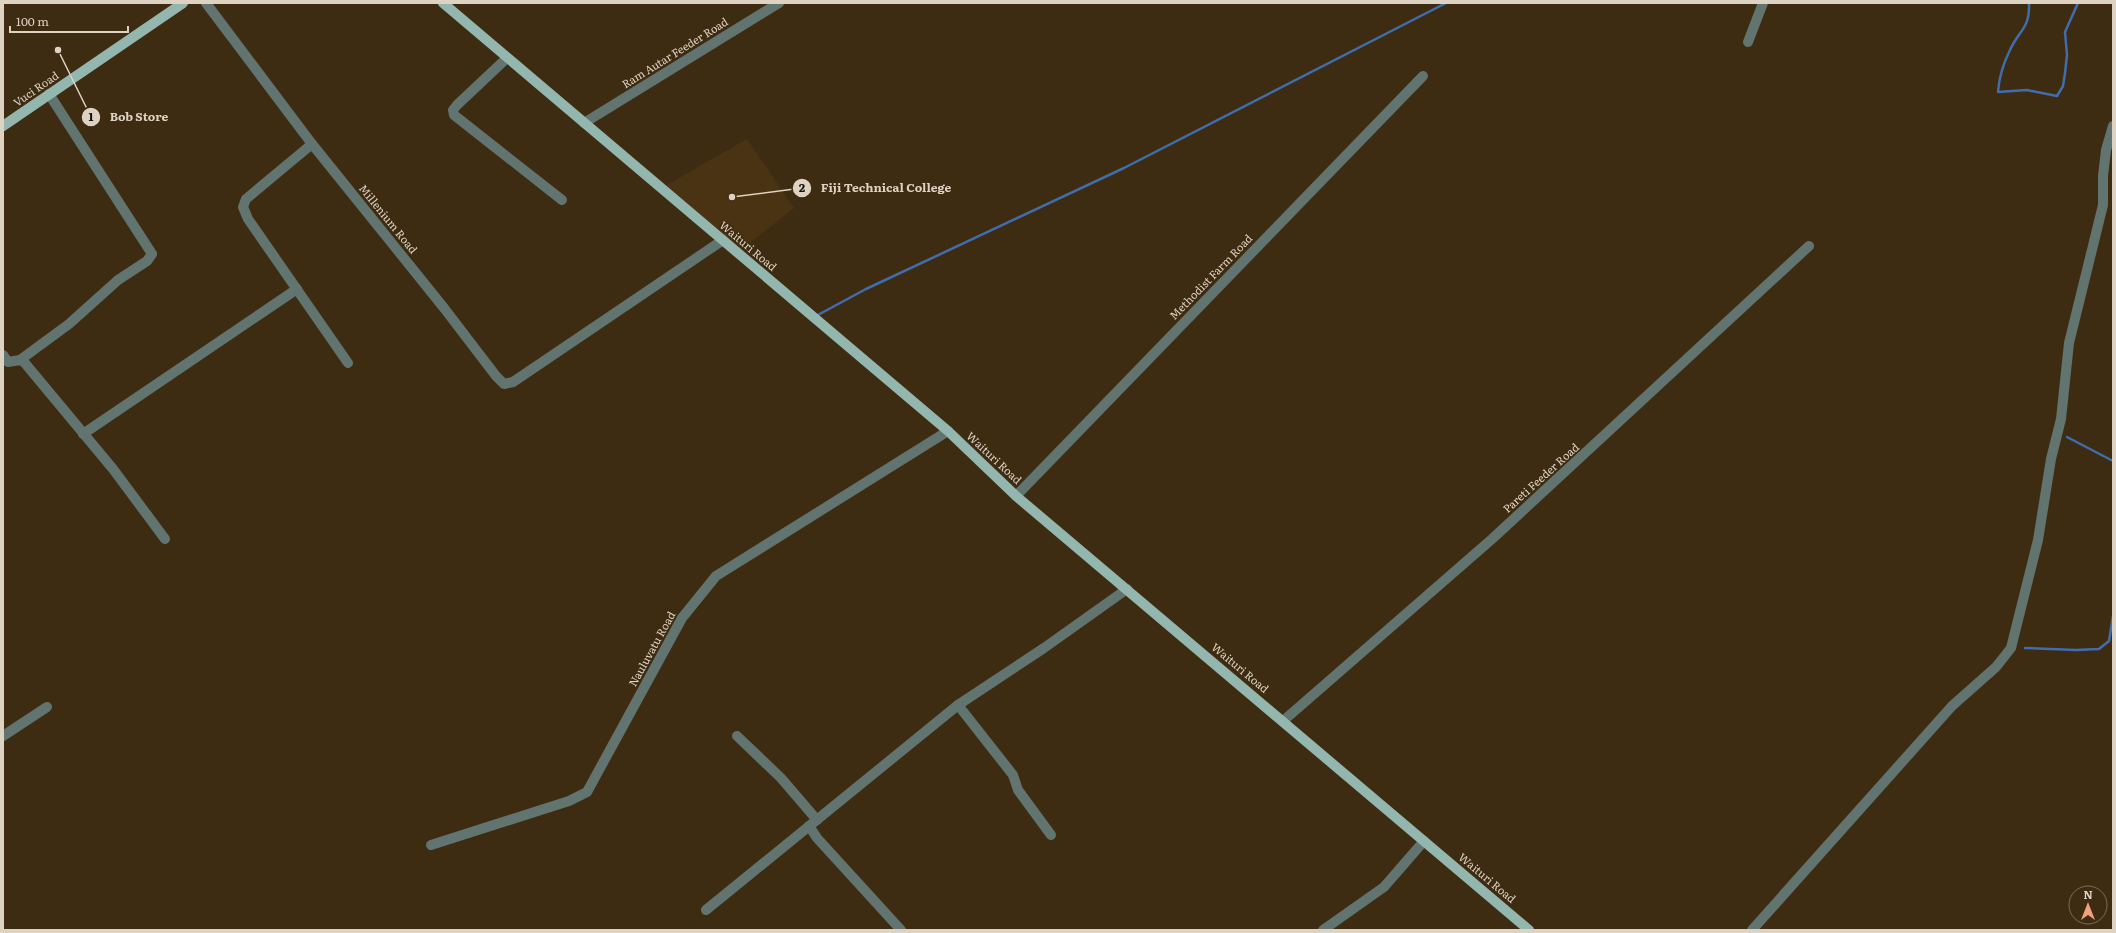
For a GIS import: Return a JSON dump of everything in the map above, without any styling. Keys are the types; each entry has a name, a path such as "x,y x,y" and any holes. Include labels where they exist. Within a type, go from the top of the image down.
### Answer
{"main road":[{"name":"Vuci Road","path":"3,126 183,3"},
{"name":"Waituri Road","path":"443,3 948,431 1016,496 1530,930"}],"street":[{"name":"Millenium Road","path":"206,3 312,144 444,308 496,376 504,384 513,382 723,240"},
{"name":"Ram Autar Feeder Road","path":"584,123 779,3"},
{"path":"1748,42 1763,3"},
{"path":"508,58 457,105 453,110 454,115 562,200"},
{"name":"Methodist Farm Road","path":"1016,496 1423,76"},
{"path":"9,361 69,324 118,280 147,260 152,254 151,250 49,94"},
{"path":"1752,930 1952,706 1996,666 2011,648 2038,540 2051,459 2061,419 2069,343 2103,205 2103,176 2106,150 2113,126"},
{"path":"312,144 244,203 244,211 248,219 348,363"},
{"name":"Pareti Feeder Road","path":"1283,721 1492,539 1809,246"},
{"path":"83,434 297,289"},
{"path":"9,361 24,362 83,434 165,539"},
{"name":"Nauluvatu Road","path":"431,844 569,801 587,792 682,618 716,576 948,431"},
{"path":"706,910 958,704 1044,648 1127,589"},
{"path":"958,704 1013,774 1018,790 1051,835"},
{"path":"3,736 48,707"},
{"path":"737,736 781,778 813,823 817,838 901,930"},
{"path":"1323,930 1384,887 1424,841"}],"shaded area":[{"path":"747,139 794,208 742,249 665,186"}],"waterway":[{"path":"816,316 866,289 1124,168 1446,3"},
{"path":"2029,3 2029,12 2026,24 2013,43 2001,76 1998,92 2027,90 2057,96 2063,86 2065,73 2067,55 2065,32 2078,3"},
{"path":"2067,437 2113,461"},
{"path":"2025,648 2076,650 2099,649 2109,641 2113,616"}],"place":[{"name":"Bob Store","path":"58,50"},
{"name":"Fiji Technical College","path":"732,197"}]}
